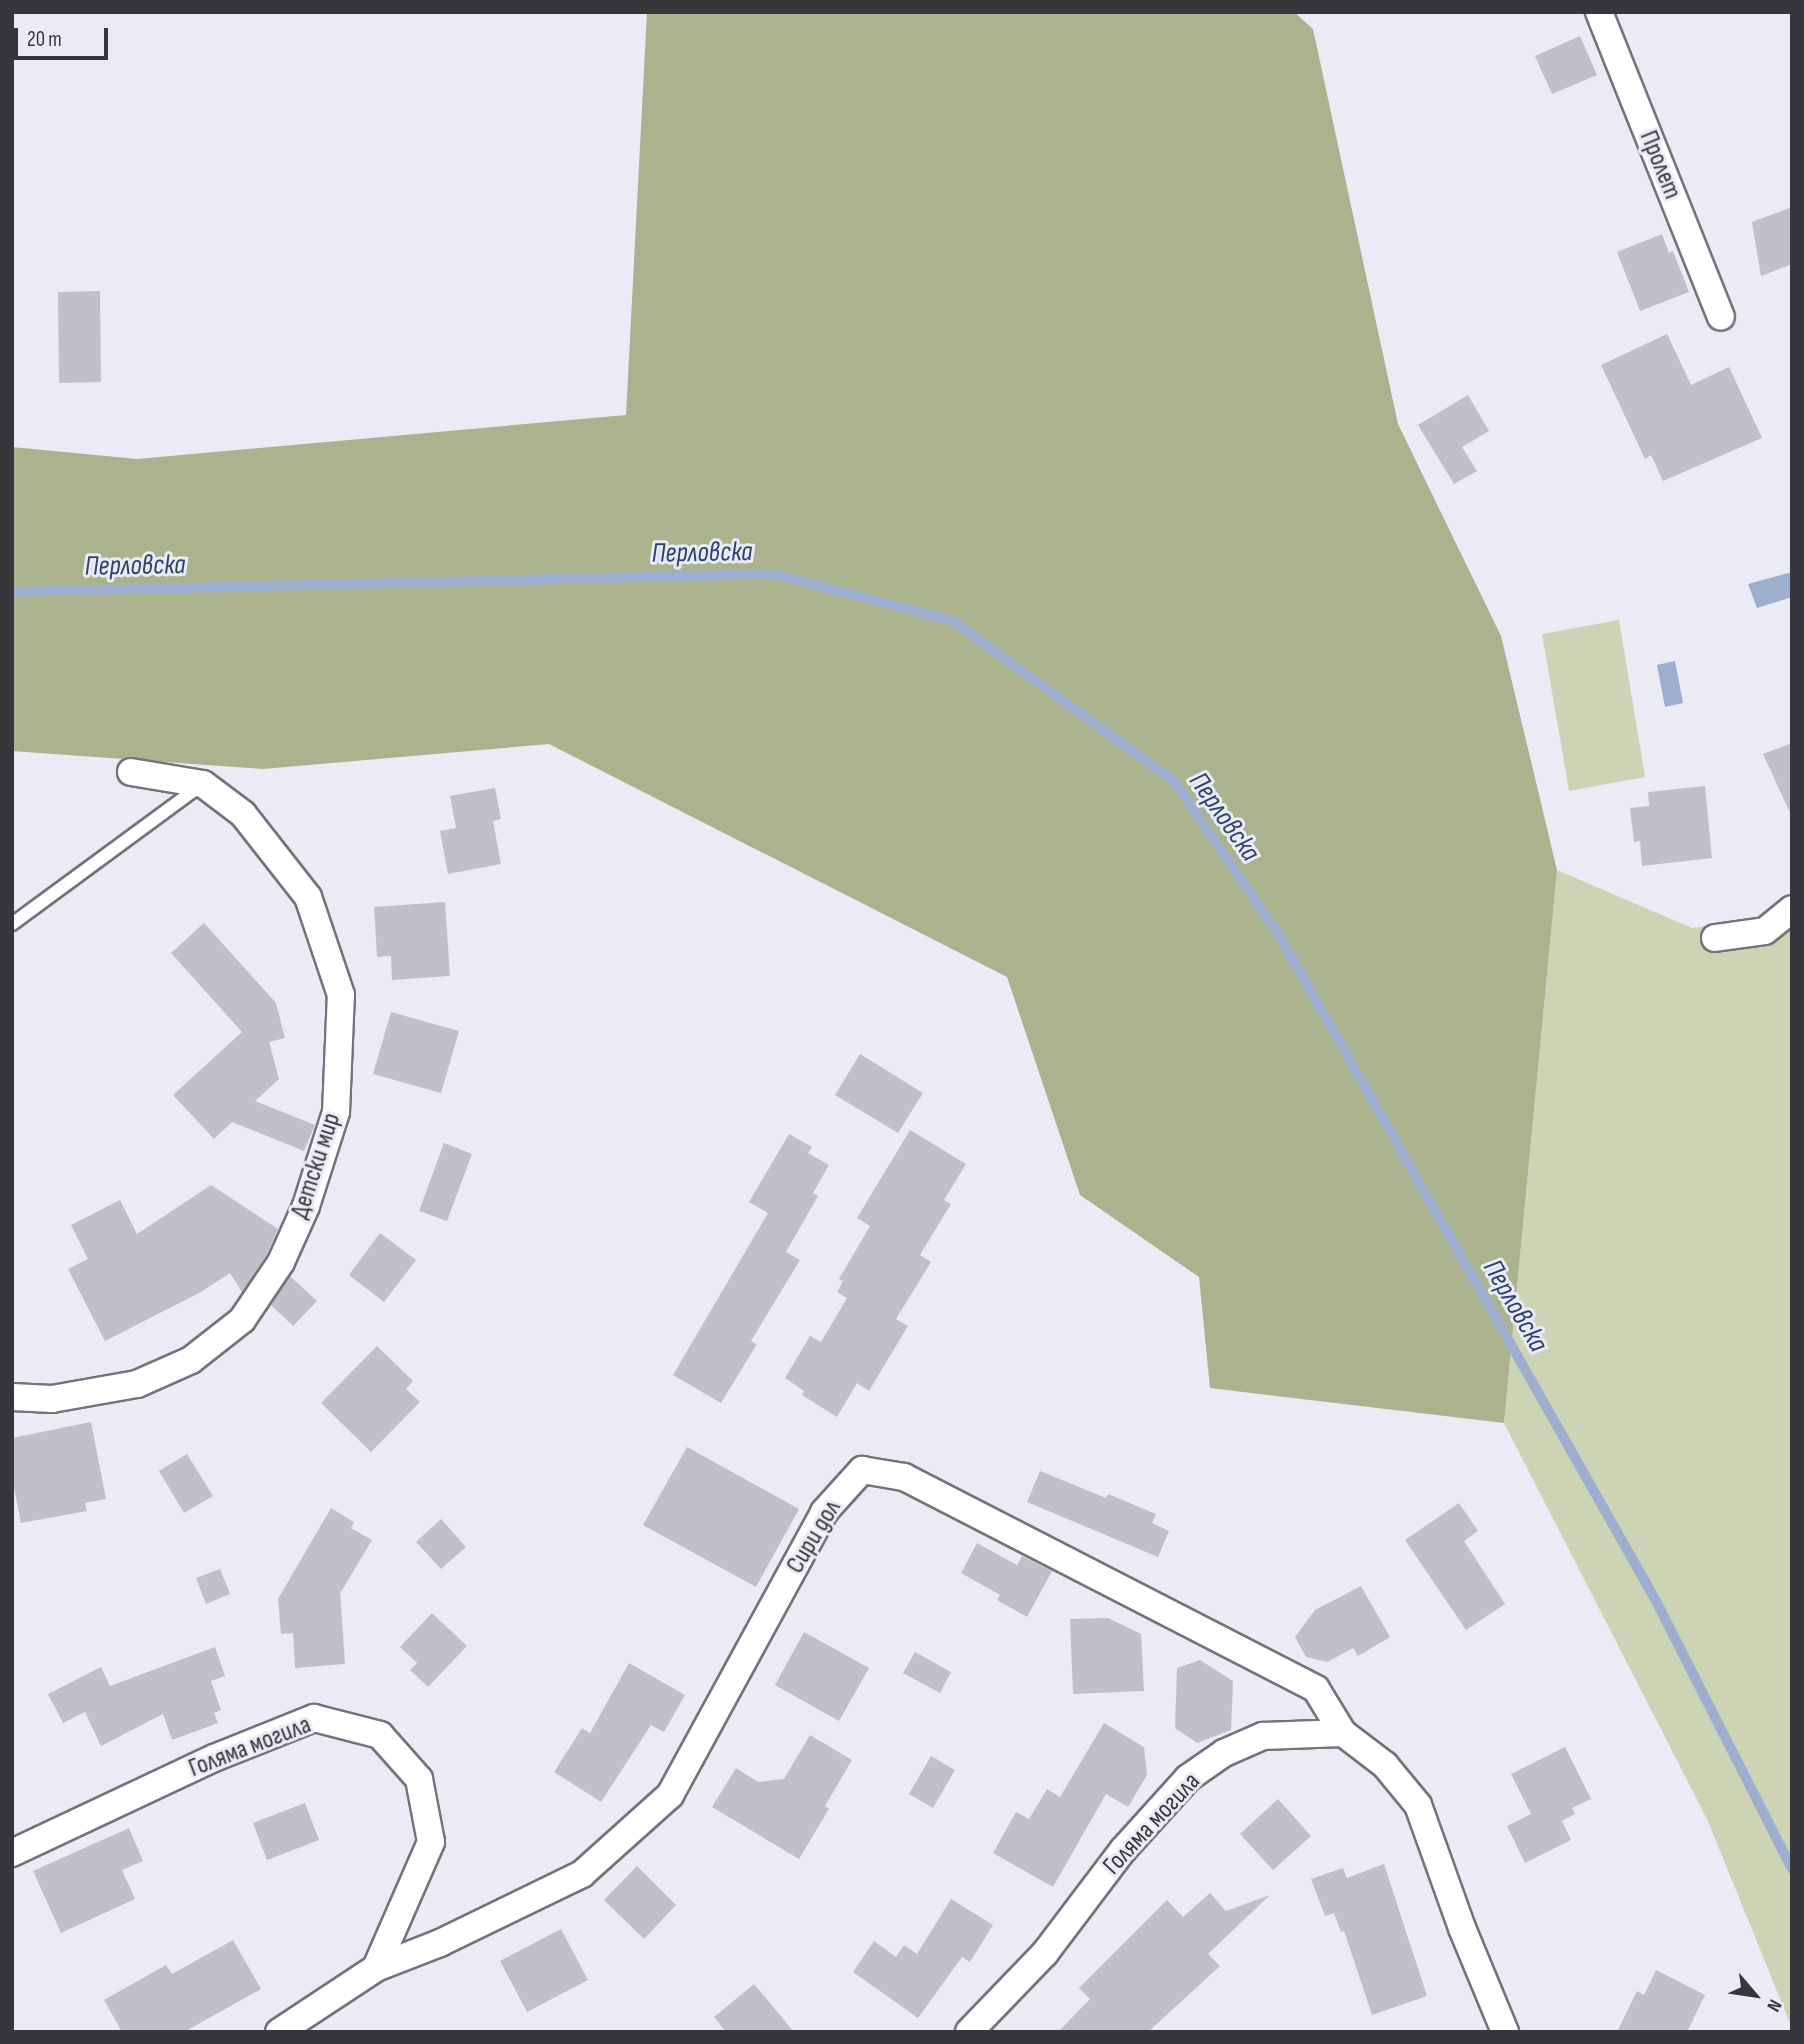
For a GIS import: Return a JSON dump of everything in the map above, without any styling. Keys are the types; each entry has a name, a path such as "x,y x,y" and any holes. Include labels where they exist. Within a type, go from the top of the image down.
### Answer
{"street":[{"name":"Пролет","path":"1599,12 1721,317"},
{"name":"Детски мир","path":"12,1396 52,1399 137,1384 191,1360 242,1320 281,1262 306,1206 336,1112 341,995 308,897 243,814 203,784 131,772"},
{"path":"1715,938 1765,931 1791,911"},
{"name":"Сири дол","path":"376,1968 440,1943 582,1874 670,1795 824,1511 862,1470 904,1477 1316,1689 1343,1733"},
{"name":"Голяма могила","path":"12,1853 214,1758 314,1718 380,1735 419,1779 431,1842 376,1968"},
{"path":"1343,1733 1385,1765 1418,1805 1462,1928 1505,2032"},
{"name":"Голяма могила","path":"969,2032 1045,1953 1123,1850 1188,1779 1224,1753 1263,1736 1343,1733"},
{"path":"279,2032 376,1968"}],"lane":[{"path":"12,924 203,784"}],"green space":[{"path":"647,12 1294,12 1313,29 1398,424 1501,636 1557,870 1504,1423 1210,1388 1199,1277 1080,1195 1007,977 549,744 263,769 12,751 12,447 137,459 626,415"},
{"path":"1619,620 1645,777 1569,791 1542,634"},
{"path":"1557,870 1692,928 1792,916 1792,2028 1707,1819 1504,1423"}],"water":[{"path":"1792,572 1792,597 1757,608 1748,584"},
{"path":"1675,661 1683,703 1665,707 1657,665"}],"building":[{"path":"1580,36 1597,75 1552,94 1535,56"},
{"path":"1792,207 1792,264 1761,276 1752,222"},
{"path":"1662,234 1669,253 1673,251 1689,292 1640,311 1617,252"},
{"path":"100,291 101,382 59,383 58,292"},
{"path":"1667,334 1691,385 1729,367 1762,438 1663,481 1651,455 1645,459 1601,365"},
{"path":"1468,395 1489,431 1462,447 1477,471 1454,484 1418,425"},
{"path":"1792,743 1792,817 1763,754"},
{"path":"1705,786 1712,858 1642,866 1640,841 1634,842 1630,808 1649,806 1648,792"},
{"path":"495,788 501,819 493,821 501,864 448,874 440,831 456,828 450,796"},
{"path":"445,902 450,976 392,980 391,956 377,957 374,907"},
{"path":"204,923 276,1003 285,1038 269,1042 279,1079 255,1101 315,1125 304,1151 232,1122 214,1139 173,1095 242,1032 171,953"},
{"path":"391,1012 459,1031 441,1093 373,1074"},
{"path":"860,1054 923,1093 898,1133 835,1095"},
{"path":"910,1130 966,1164 944,1200 951,1204 920,1255 931,1262 896,1319 908,1326 869,1391 857,1383 837,1417 802,1395 804,1391 785,1378 810,1336 821,1342 847,1298 837,1292 843,1281 839,1279 870,1226 857,1218"},
{"path":"789,1134 812,1147 808,1153 829,1165 813,1193 818,1196 786,1252 800,1260 751,1341 757,1344 721,1403 673,1375 768,1213 749,1202"},
{"path":"444,1143 472,1154 447,1221 419,1211"},
{"path":"211,1185 278,1229 267,1254 242,1292 230,1273 201,1292 105,1341 68,1269 88,1259 71,1225 120,1200 137,1234"},
{"path":"380,1233 416,1260 384,1302 349,1275"},
{"path":"290,1276 317,1301 293,1326 271,1305"},
{"path":"377,1346 413,1381 406,1389 420,1402 371,1452 321,1403"},
{"path":"91,1422 106,1499 85,1503 87,1511 21,1523 12,1477 12,1438"},
{"path":"687,1447 799,1509 756,1587 643,1525"},
{"path":"187,1454 213,1496 184,1513 159,1471"},
{"path":"1040,1471 1106,1498 1108,1494 1156,1514 1152,1523 1169,1531 1158,1557 1027,1502"},
{"path":"1459,1503 1478,1531 1464,1541 1505,1604 1466,1630 1405,1540"},
{"path":"331,1508 354,1522 351,1528 372,1540 341,1592 340,1590 345,1664 295,1668 293,1633 281,1634 278,1599"},
{"path":"441,1519 466,1547 441,1569 416,1542"},
{"path":"977,1543 1017,1565 1022,1556 1052,1571 1027,1617 997,1600 1000,1595 961,1573"},
{"path":"220,1569 230,1594 206,1604 196,1578"},
{"path":"1361,1586 1390,1637 1358,1656 1353,1648 1327,1662 1306,1657 1295,1637 1315,1610"},
{"path":"432,1613 467,1646 428,1687 410,1670 417,1663 400,1647"},
{"path":"1108,1618 1141,1634 1144,1691 1073,1694 1070,1619"},
{"path":"804,1632 869,1668 839,1721 775,1685"},
{"path":"215,1647 225,1676 211,1681 221,1710 214,1713 218,1723 172,1740 163,1714 101,1746 85,1712 63,1723 48,1694 101,1667 110,1686"},
{"path":"915,1652 951,1672 940,1693 903,1673"},
{"path":"1200,1660 1233,1681 1231,1730 1197,1743 1175,1728 1177,1668"},
{"path":"629,1663 685,1695 664,1732 651,1725 601,1802 554,1772 582,1728 590,1733"},
{"path":"1104,1723 1144,1747 1147,1775 1128,1807 1106,1794 1053,1887 993,1853 1016,1812 1029,1819 1047,1789 1060,1797"},
{"path":"810,1735 852,1760 825,1806 829,1809 799,1859 712,1807 736,1768 758,1782 784,1779"},
{"path":"1565,1747 1591,1799 1572,1808 1575,1814 1562,1821 1571,1840 1525,1863 1507,1826 1531,1814 1511,1774"},
{"path":"931,1756 955,1770 933,1808 909,1794"},
{"path":"1278,1799 1311,1836 1273,1870 1240,1834"},
{"path":"305,1803 319,1840 267,1860 253,1823"},
{"path":"129,1828 143,1861 122,1870 135,1899 61,1933 33,1871"},
{"path":"1384,1864 1427,1996 1372,2015 1344,1931 1341,1932 1334,1913 1325,1916 1311,1879 1343,1868 1347,1878"},
{"path":"637,1866 676,1905 644,1939 604,1900"},
{"path":"1210,1893 1226,1911 1270,1895 1208,1954 1220,1966 1148,2032 1058,2032 1090,1999 1079,1988 1167,1900 1183,1917"},
{"path":"951,1899 993,1925 970,1962 962,1957 918,2018 853,1972 874,1941 896,1957 904,1945 917,1954"},
{"path":"561,1929 588,1980 527,2012 500,1961"},
{"path":"233,1940 261,1989 184,2032 122,2032 104,2000 166,1965 172,1974"},
{"path":"1656,1970 1705,1995 1687,2032 1617,2032 1637,1991 1644,1995"},
{"path":"754,1984 794,2032 726,2032 714,2017"}],"waterway":[{"name":"Перловска","path":"12,592 774,574 953,621 1174,781 1279,935 1655,1599 1792,1869"}]}
